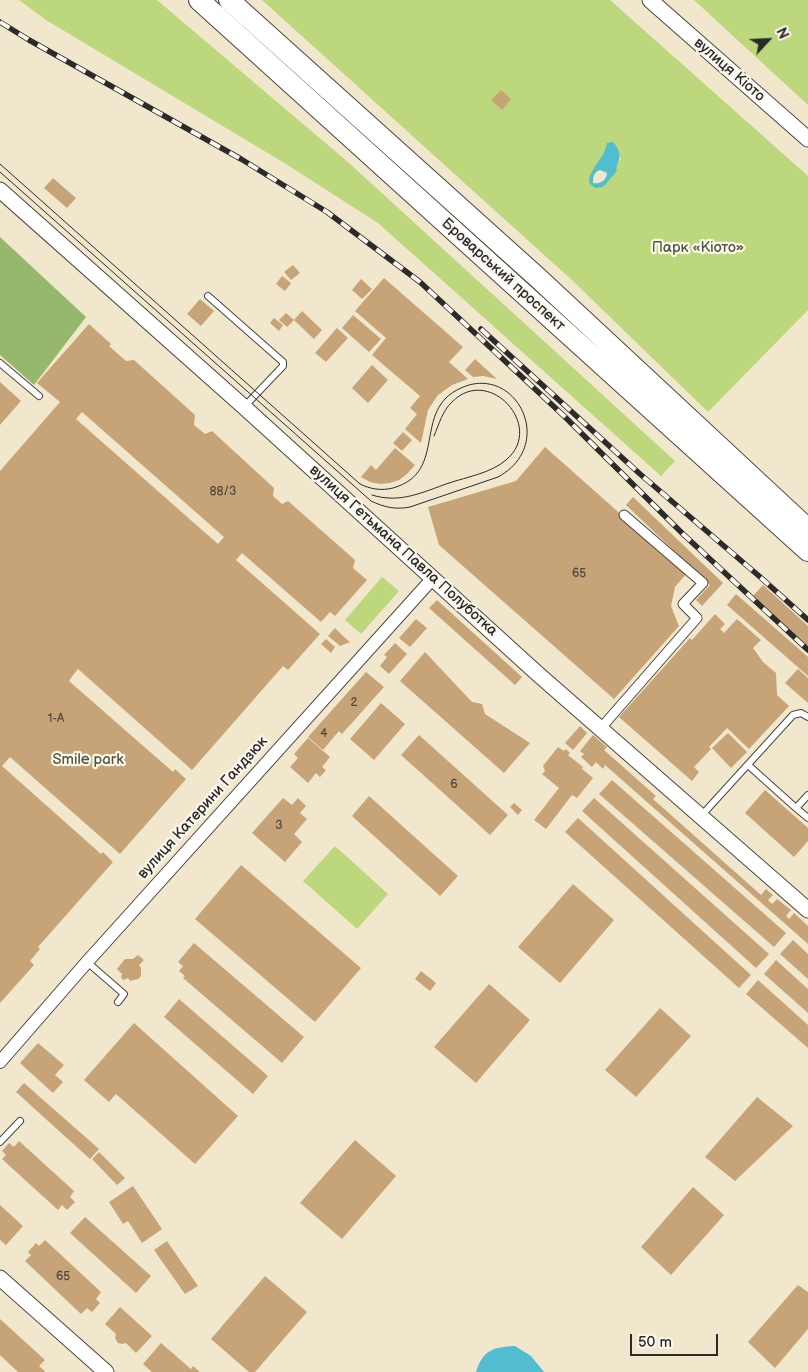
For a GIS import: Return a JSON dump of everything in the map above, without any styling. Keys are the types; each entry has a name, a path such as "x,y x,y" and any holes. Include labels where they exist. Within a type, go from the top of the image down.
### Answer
{"highway":[{"name":"Броварський проспект","path":"199,0 808,551"},
{"name":"Броварський проспект","path":"229,0 537,277 808,529"}],"street":[{"name":"вулиця Кіото","path":"650,0 808,139"},
{"name":"вулиця Гетьмана Павла Полуботка","path":"0,190 244,407 539,674 808,910"},
{"path":"601,728 697,618 683,604 703,583 624,515"},
{"name":"вулиця Катерини Гандзюк","path":"0,1062 87,962 433,578"},
{"path":"0,1278 99,1370"}],"lane":[{"path":"208,296 283,362 282,366 244,407"},
{"path":"0,363 39,396"},
{"path":"701,816 793,715 801,713 808,718"},
{"path":"748,765 808,818"},
{"path":"796,808 808,795"},
{"path":"87,962 124,994 118,1002"},
{"path":"0,1142 20,1121"}],"green space":[{"path":"19,0 157,0 349,163 675,461 661,476 378,223 286,164 46,20"},
{"name":"Парк «Кіото»","path":"262,0 610,0 808,176 808,310 708,412 574,282","holes":["605,153 621,158 603,187 589,183"]},
{"path":"694,0 808,0 808,105"},
{"path":"0,237 86,317 34,385 0,355"},
{"path":"382,577 399,591 361,634 345,620"},
{"path":"335,846 388,894 357,929 303,881"}],"water":[{"path":"613,142 618,148 619,161 616,168 617,171 603,187 595,188 589,183 591,173 603,154 607,143","holes":["600,170 607,173 603,181 593,183 596,172"]},
{"path":"515,1346 531,1356 544,1372 476,1372 482,1359 490,1351 501,1347"}],"building":[{"path":"501,90 511,99 502,110 491,100"},
{"path":"53,178 76,198 67,208 44,188"},
{"path":"293,265 300,273 291,280 284,272"},
{"path":"282,276 291,283 285,291 276,284"},
{"path":"384,278 463,347 449,362 468,379 452,385 438,395 428,410 421,443 405,429 417,414 410,408 420,396 372,355 386,338 355,311"},
{"path":"361,279 372,289 362,299 352,290"},
{"path":"200,299 214,311 201,326 187,314"},
{"path":"302,311 322,330 314,339 294,320"},
{"path":"286,313 294,320 287,327 279,320"},
{"path":"353,315 381,339 369,352 342,328"},
{"path":"274,318 283,325 279,331 270,323"},
{"path":"89,324 126,361 134,360 195,415 194,425 205,434 212,431 274,488 273,496 282,504 288,501 355,560 353,568 367,580 335,616 330,612 321,622 242,553 236,560 320,634 288,670 283,666 192,770 78,669 69,681 173,772 175,769 186,779 120,854 10,757 2,766 101,854 103,852 113,862 38,947 40,949 30,961 34,965 0,1003 0,471 60,402 37,383","holes":["82,412 224,537 218,544 76,419"]},
{"path":"337,328 348,338 326,362 315,353"},
{"path":"475,359 497,379 483,376 473,377 465,370"},
{"path":"372,365 388,380 368,403 352,388"},
{"path":"0,382 21,401 0,425"},
{"path":"403,432 412,440 402,451 393,443"},
{"path":"545,447 687,573 675,587 671,606 679,626 614,699 439,545 428,507 516,481"},
{"path":"395,448 415,465 407,474 399,480 380,484 370,482 361,477 371,465 376,470"},
{"path":"633,497 723,583 702,606 696,600 710,585 626,505"},
{"path":"763,585 808,626 808,649 753,596"},
{"path":"736,594 808,657 808,676 727,605"},
{"path":"437,600 522,677 515,685 429,608"},
{"path":"715,614 725,624 720,629 724,633 737,619 761,640 753,648 763,662 776,673 777,695 789,706 749,749 727,728 694,767 699,772 692,781 619,717 690,638 692,640"},
{"path":"416,619 427,628 410,647 399,638"},
{"path":"335,628 350,642 340,646 328,636"},
{"path":"326,639 335,647 331,653 321,644"},
{"path":"395,643 407,654 389,674 380,666 387,657 384,655"},
{"path":"425,652 472,702 482,704 485,714 530,743 504,773 400,681"},
{"path":"798,669 808,678 808,703 785,683"},
{"path":"366,672 384,687 342,734 339,731 323,750 308,737"},
{"path":"381,703 405,724 374,760 350,739"},
{"path":"580,726 587,733 573,750 565,743"},
{"path":"728,733 747,752 731,768 712,748"},
{"path":"419,735 508,815 490,835 401,755"},
{"path":"593,735 607,747 604,750 656,796 653,799 761,895 766,889 773,895 768,900 772,904 777,899 791,910 786,916 789,919 794,913 808,926 808,944 605,765 603,769 596,762 592,767 581,757 584,754 580,751"},
{"path":"308,738 330,757 322,767 326,770 320,777 316,773 308,783 290,767 298,758 294,754"},
{"path":"558,747 564,751 566,749 570,753 568,755 593,778 577,798 572,795 546,829 534,820 559,788 542,774 545,771 543,766"},
{"path":"612,780 786,933 774,947 599,794"},
{"path":"765,790 808,828 808,841 794,857 745,813"},
{"path":"369,796 458,876 440,896 352,816"},
{"path":"283,798 292,805 298,798 306,806 300,813 307,819 294,834 302,842 285,862 252,833"},
{"path":"594,798 769,954 756,968 582,811"},
{"path":"514,803 522,810 518,815 510,807"},
{"path":"578,818 751,975 739,988 565,832"},
{"path":"241,865 361,968 315,1022 195,919"},
{"path":"573,884 614,920 560,983 518,947"},
{"path":"793,940 808,954 808,979 780,954"},
{"path":"194,943 304,1037 282,1063 183,978 185,976 179,971 183,966 178,962"},
{"path":"138,955 144,960 139,965 141,976 130,981 128,978 123,980 122,974 117,969 125,959 133,959"},
{"path":"776,960 808,989 808,1013 764,974"},
{"path":"421,971 436,983 430,991 415,979"},
{"path":"758,980 808,1025 808,1048 746,994"},
{"path":"489,984 530,1020 476,1083 434,1047"},
{"path":"179,999 268,1076 253,1094 164,1017"},
{"path":"660,1008 691,1036 636,1097 605,1070"},
{"path":"134,1023 238,1116 195,1164 116,1094 109,1102 84,1080"},
{"path":"38,1043 64,1065 55,1075 63,1082 53,1093 20,1063"},
{"path":"24,1083 99,1149 90,1159 16,1092"},
{"path":"757,1097 793,1126 735,1181 705,1157"},
{"path":"355,1140 396,1176 342,1239 300,1203"},
{"path":"19,1141 74,1191 70,1197 75,1202 67,1210 62,1205 58,1210 2,1159 6,1155 2,1151 9,1143 14,1147"},
{"path":"99,1152 125,1178 117,1185 92,1159"},
{"path":"133,1186 162,1229 142,1243 128,1221 123,1224 109,1202"},
{"path":"693,1187 724,1215 671,1275 641,1247"},
{"path":"0,1205 23,1226 6,1245 0,1240"},
{"path":"85,1217 151,1276 136,1293 70,1233"},
{"path":"45,1240 101,1292 96,1299 100,1303 92,1312 87,1308 81,1314 25,1261 31,1255 28,1252 36,1243 39,1246"},
{"path":"167,1241 198,1286 185,1294 154,1250"},
{"path":"265,1276 307,1312 255,1372 249,1372 211,1339"},
{"path":"798,1285 808,1292 808,1329 775,1368 748,1342"},
{"path":"120,1307 152,1336 136,1353 126,1343 118,1343 115,1338 116,1334 105,1324"},
{"path":"0,1319 45,1360 39,1366 44,1372 18,1372 0,1355"},
{"path":"161,1343 191,1369 193,1366 200,1372 152,1372 143,1364"}],"tram line":[{"path":"0,164 360,484 384,489 393,488 410,480 420,469 426,455 437,411 446,398 461,388 481,383 498,387 512,396 522,411 527,428 525,446 516,463 498,477 410,507 390,507 371,501 0,172"},
{"path":"372,495 402,498 486,471 506,460 517,446 520,432 516,417 508,404 496,395 482,390 467,392 452,402 444,413 434,436"}],"railway":[{"path":"0,22 241,159 327,212 420,282 564,416 683,534 808,650"},
{"path":"481,329 640,474 808,620"}],"park label":[{"name":"Smile park","path":"88,760"}]}
